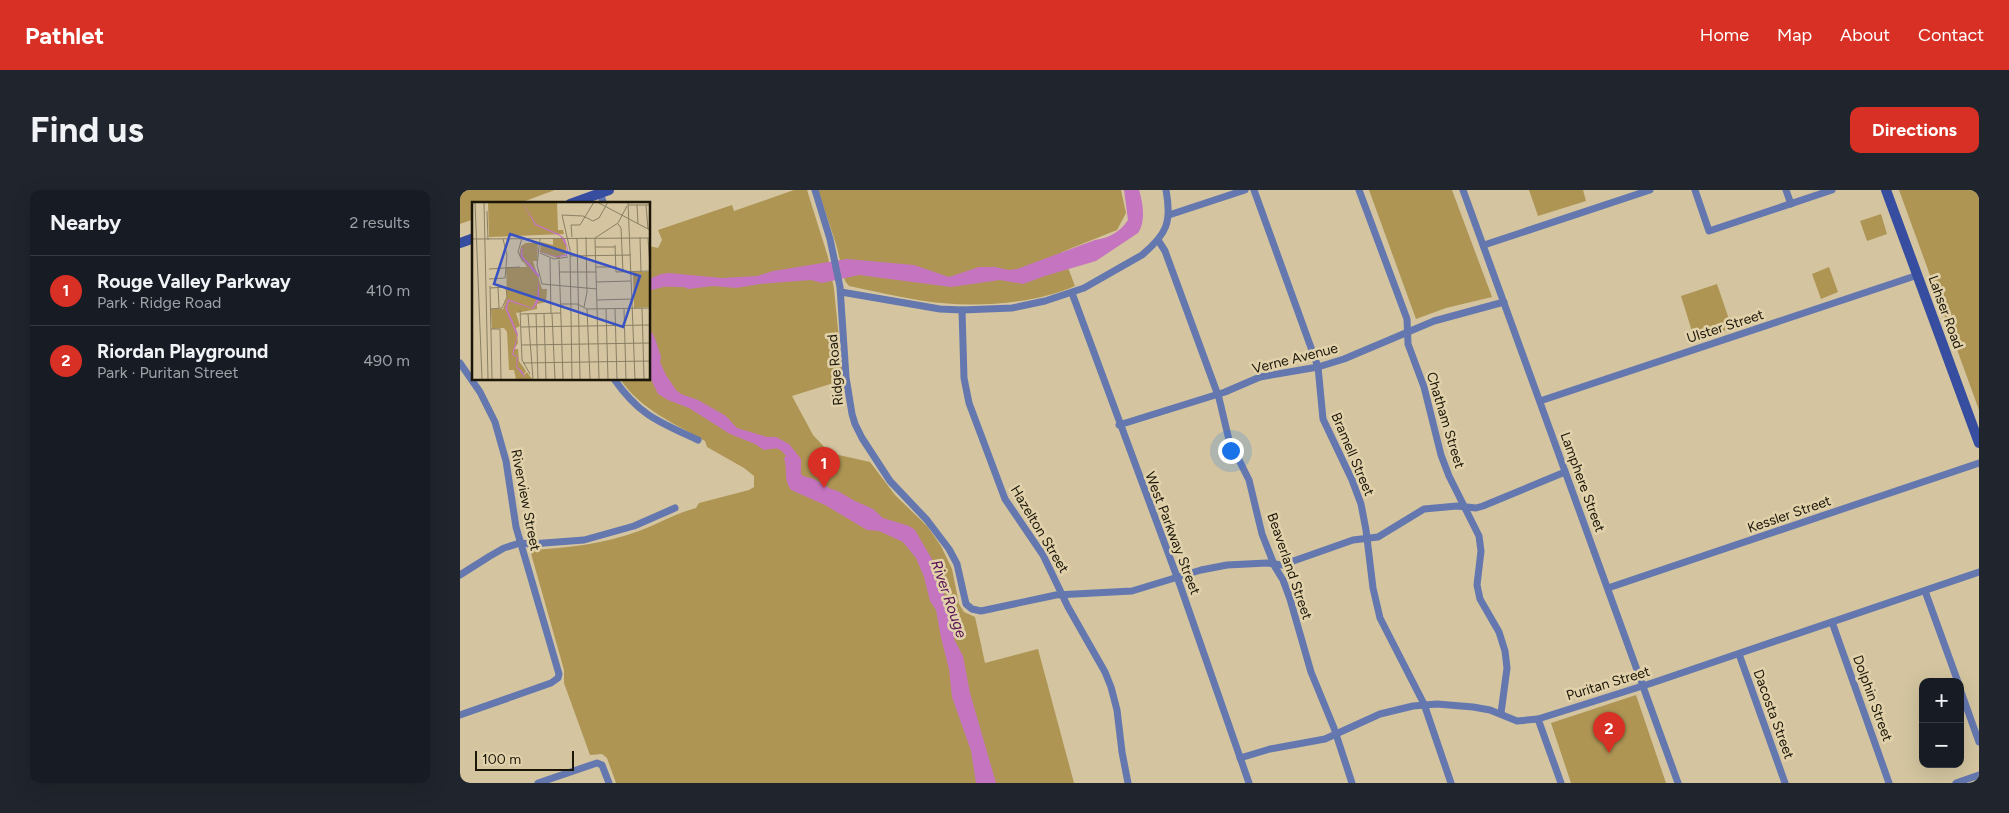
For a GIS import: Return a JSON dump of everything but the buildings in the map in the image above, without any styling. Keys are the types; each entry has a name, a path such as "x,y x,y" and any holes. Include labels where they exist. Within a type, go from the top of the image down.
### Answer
{"main road":[{"name":"Lahser Road","path":"1886,190 1979,443"},
{"path":"575,202 604,191"},
{"path":"460,243 472,239"}],"street":[{"name":"Ridge Road","path":"815,190 834,254 840,289 846,377 852,414 862,438 890,481 927,520 948,549 957,564 963,588 963,597 967,606 981,611 1062,594"},
{"path":"840,289 933,308 962,310 1012,308 1072,293 1142,255 1158,240 1167,225 1170,214 1166,190"},
{"path":"1170,214 1244,190"},
{"name":"Bramell Street","path":"1254,190 1318,367 1323,419 1362,504 1368,538 1372,588 1380,618 1388,637 1424,704 1451,783"},
{"name":"Chatham Street","path":"1359,190 1406,319 1408,344 1424,387 1441,455 1449,476 1479,536 1481,551 1477,585 1480,599 1499,632 1505,651 1507,668 1500,714"},
{"name":"Lamphere Street","path":"1463,190 1678,783"},
{"path":"1484,245 1650,190"},
{"path":"1695,190 1709,231 1832,190"},
{"path":"1786,190 1791,204"},
{"name":"Beaverland Street","path":"1158,240 1165,251 1217,394 1226,432 1249,480 1262,534 1290,599 1311,672 1336,735 1352,783"},
{"name":"Ulster Street","path":"1540,401 1918,275"},
{"name":"West Parkway Street","path":"1072,293 1119,425 1177,578 1249,783"},
{"name":"Verne Avenue","path":"1119,425 1217,394 1260,377 1318,367 1344,359 1434,321 1504,302"},
{"name":"Hazelton Street","path":"962,310 964,378 969,403 1005,499 1043,555 1105,672 1118,710 1122,752 1128,783"},
{"name":"Riverview Street","path":"460,364 480,392 495,422 506,462 516,527 557,668 558,678 551,683 460,715"},
{"path":"615,380 626,396 642,412 698,440"},
{"name":"Kessler Street","path":"1608,588 1979,463"},
{"path":"1062,594 1132,591 1201,570 1227,565 1274,564 1282,566 1353,540 1378,537 1424,509 1465,506 1476,508 1492,504 1565,472"},
{"path":"460,575 504,548 520,543 531,544 584,540 634,526 675,508"},
{"name":"Puritan Street","path":"1240,758 1270,749 1317,741 1336,735 1389,711 1424,704 1473,707 1500,714 1516,721 1538,718 1739,654 1979,572"},
{"path":"1925,591 1957,678"},
{"name":"Dolphin Street","path":"1832,622 1889,783"},
{"name":"Dacosta Street","path":"1739,654 1785,783"},
{"path":"1964,700 1979,742"},
{"path":"1538,718 1561,783"},
{"path":"538,783 599,763 609,783"},
{"path":"1956,783 1979,775"}],"shaded area":[{"path":"460,190 555,190 522,202 472,202 472,220 460,224"},
{"path":"794,190 807,190 828,257 834,289 843,380 792,396 813,435 830,453 870,462 895,495 927,526 941,546 952,569 959,604 964,612 975,617 985,663 1038,649 1074,783 616,783 607,758 602,754 590,755 564,683 564,670 530,550 585,545 612,539 696,508 699,503 754,487 754,476 744,468 707,447 705,441 659,415 628,390 621,380 650,380 650,246 658,248 662,240 658,230 732,205 734,211"},
{"path":"818,190 1121,190 1126,213 1117,230 1062,252 1075,286 1020,301 981,304 942,303 849,286 845,281 836,244"},
{"path":"1124,190 1139,190 1143,206 1143,218 1138,233 1096,261 1023,284 1000,280 951,287 859,275 822,283 811,280 736,288 713,286 688,289 678,281 667,278 659,280 650,286 650,279 661,274 669,273 722,278 757,276 773,271 847,259 914,265 949,277 979,267 1017,269 1105,238 1118,231 1128,220"},
{"path":"1369,190 1452,190 1492,297 1446,308 1416,319"},
{"path":"1529,190 1583,190 1586,201 1538,216"},
{"path":"1899,190 1979,190 1979,410"},
{"path":"1881,214 1887,234 1867,241 1860,221"},
{"path":"1829,267 1838,292 1821,299 1812,274"},
{"path":"1717,284 1732,328 1695,341 1681,296"},
{"path":"650,329 655,338 661,357 660,362 666,375 681,394 698,400 726,416 737,428 767,437 776,437 789,444 801,459 801,474 803,476 814,479 873,509 883,518 909,526 915,530 936,566 956,634 954,639 963,656 970,693 996,783 976,783 971,751 952,697 949,669 936,610 930,601 924,577 916,558 903,542 879,531 867,530 825,505 791,490 786,478 784,458 786,456 781,450 776,448 764,450 755,444 730,434 689,408 658,394 650,377"},
{"path":"1636,695 1666,783 1571,783 1551,723"}],"waterway":[{"name":"River Rouge","path":"650,285 665,281 693,282"}],"place":[{"name":"Rouge Valley Parkway","path":"824,488"},
{"name":"Riordan Playground","path":"1609,753"}]}
